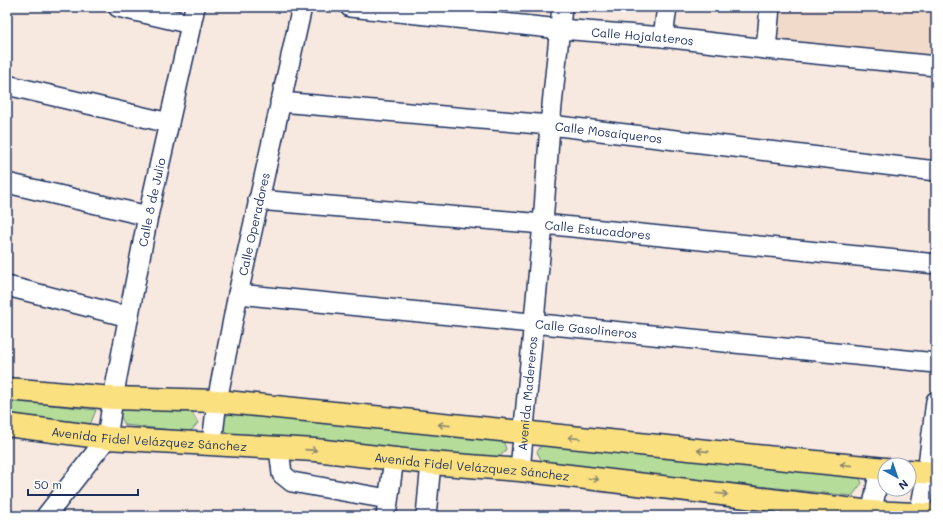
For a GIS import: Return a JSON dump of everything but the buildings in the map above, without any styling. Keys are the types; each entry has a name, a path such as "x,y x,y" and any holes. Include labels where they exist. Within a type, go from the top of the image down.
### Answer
{"main road":[{"path":"7,389 113,398 217,401 877,468"},
{"name":"Avenida Fidel Velázquez Sánchez","path":"7,425 107,438 315,450 431,463 520,470 871,514 924,515"}],"street":[{"path":"118,7 193,16"},
{"name":"Calle Operadores","path":"212,443 217,401 238,294 302,7"},
{"name":"Calle Hojalateros","path":"350,7 560,29 663,37 936,66"},
{"name":"Avenida Madereros","path":"520,470 543,224 550,125 562,7"},
{"path":"663,37 667,7"},
{"path":"766,49 770,7"},
{"name":"Calle 8 de Julio","path":"107,438 113,398 148,216 193,16"},
{"path":"7,85 169,123"},
{"name":"Calle Mosaiqueros","path":"280,102 550,125 936,171"},
{"path":"7,183 148,216"},
{"name":"Calle Estucadores","path":"258,200 543,224 936,264"},
{"path":"7,286 129,317"},
{"name":"Calle Gasolineros","path":"238,294 936,362"},
{"path":"924,515 924,472 936,401"},
{"path":"46,516 107,438"},
{"path":"279,448 282,474 292,482 387,507 394,459"},
{"path":"426,516 431,463"},
{"path":"871,514 877,489"}],"shaded area":[{"path":"778,7 936,7 936,57 774,43"}],"green space":[{"path":"7,400 96,410 90,425 7,414"},
{"path":"128,406 192,412 198,423 190,432 125,425 119,413"},
{"path":"232,412 502,437 506,449 497,461 225,434 222,420"},
{"path":"545,440 857,473 862,483 852,496 543,463 537,452"}]}
